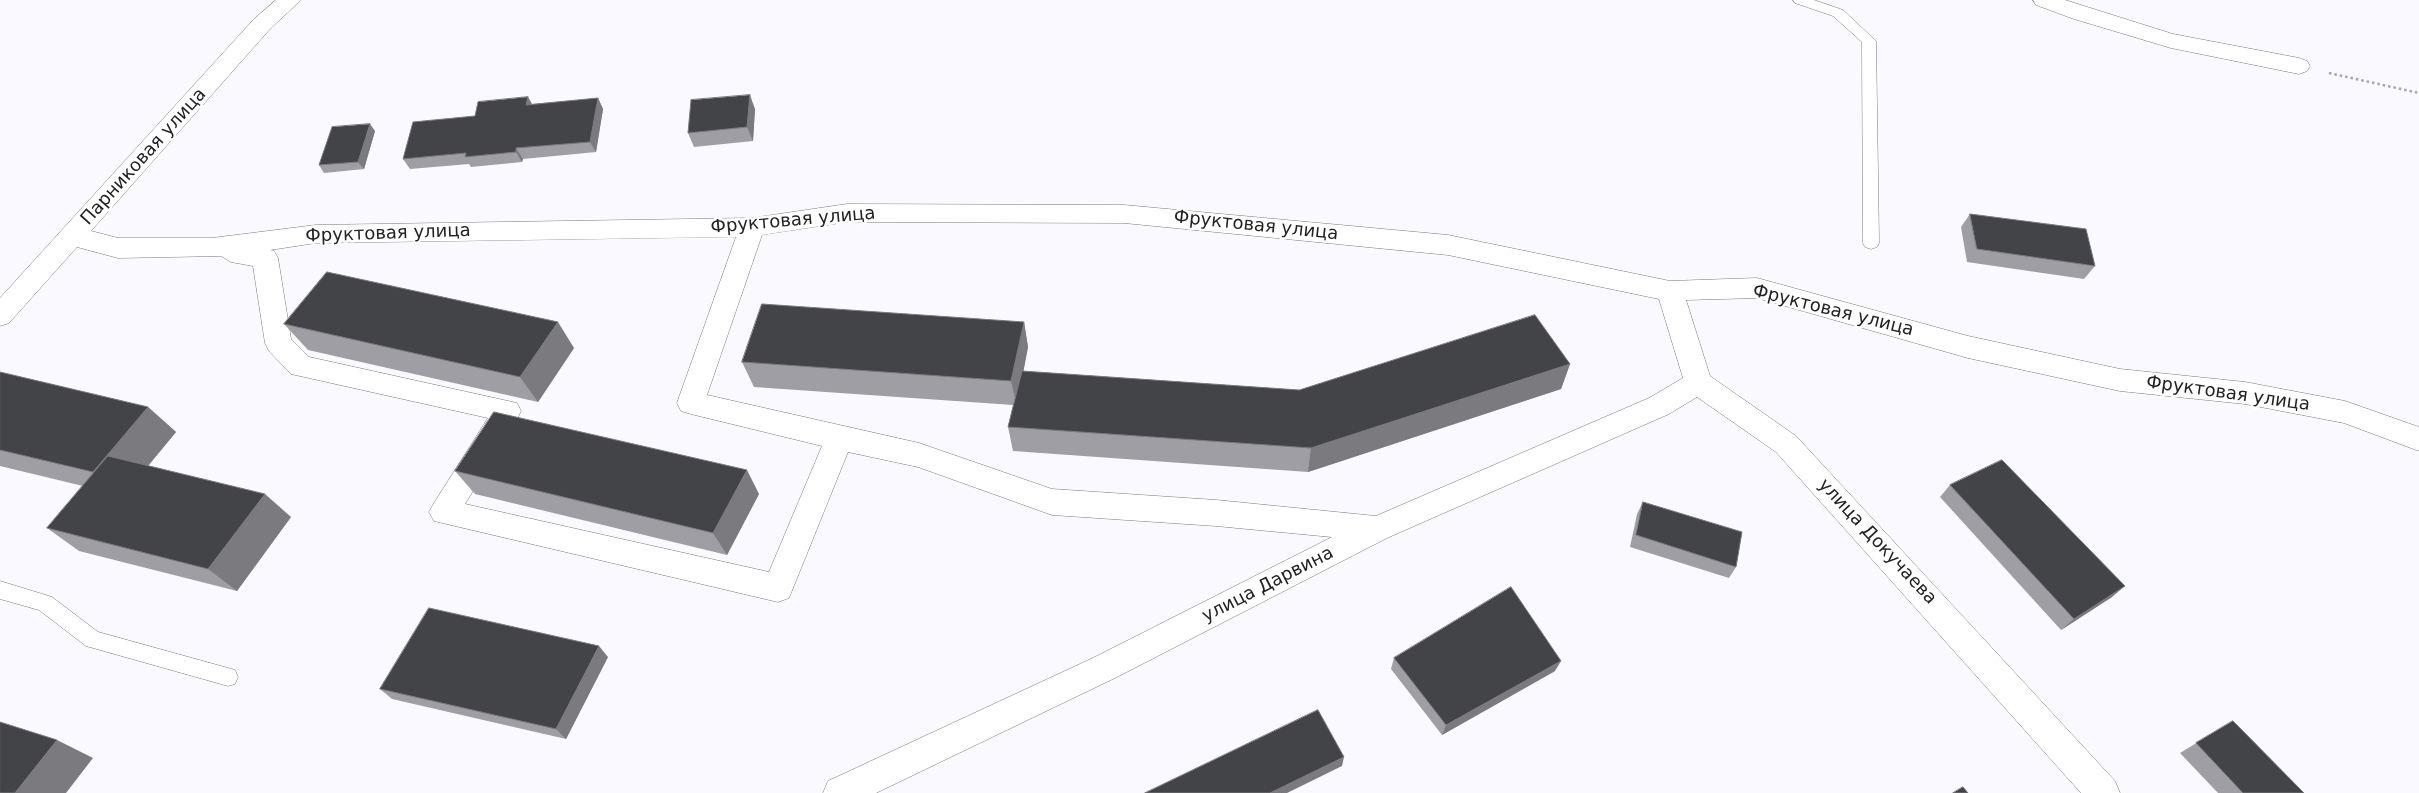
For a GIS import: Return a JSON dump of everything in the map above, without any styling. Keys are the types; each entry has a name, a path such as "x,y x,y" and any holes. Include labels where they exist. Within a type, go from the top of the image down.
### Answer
{"street":[{"path":"2044,0 2082,14 2171,41 2299,66"},
{"name":"Парниковая улица","path":"0,316 74,236 262,24 286,2"},
{"name":"Фруктовая улица","path":"74,236 118,248 212,248 316,234 752,227 847,213 1124,214 1448,245 1670,291 1757,288 1968,347 2120,380 2245,393 2345,412 2419,439"},
{"path":"752,227 691,403 839,438 919,454 1052,502 1216,513 1377,529"},
{"path":"212,248 265,258 278,343 301,366 506,411 444,512 778,588 839,438"},
{"path":"1670,291 1698,383"},
{"name":"улица Дарвина","path":"840,793 1106,667 1377,529 1659,406 1698,383"},
{"name":"улица Докучаева","path":"1698,383 1786,444 1937,608 2103,793"}],"lane":[{"path":"1800,0 1838,13 1869,42 1871,243"},
{"path":"0,590 44,603 93,640 228,677"}],"path":[{"path":"2299,66 2419,93"}],"building":[{"path":"750,95 747,127 688,133 691,100"},
{"path":"528,97 526,105 598,98 590,142 516,148 516,152 465,157 466,153 403,159 413,122 475,116 478,102"},
{"path":"370,124 358,162 319,165 332,127"},
{"path":"1970,214 2086,229 2095,266 1977,249"},
{"path":"327,272 558,322 520,377 284,324"},
{"path":"762,304 1024,322 1011,381 742,362"},
{"path":"1535,315 1570,364 1311,448 1008,427 1022,371 1299,390"},
{"path":"0,372 148,407 93,472 0,450"},
{"path":"494,412 747,470 713,533 455,471"},
{"path":"108,456 265,494 208,569 47,528"},
{"path":"2002,460 2125,586 2074,619 1950,485"},
{"path":"1643,502 1742,532 1736,567 1636,535"},
{"path":"1511,587 1561,661 1446,725 1394,658"},
{"path":"429,608 599,646 556,729 380,689"},
{"path":"1318,710 1344,757 1270,793 1145,793"},
{"path":"2233,721 2304,793 2243,793 2196,743"},
{"path":"0,722 57,740 15,793 0,793"},
{"path":"1963,787 1968,793 1953,793"}]}
